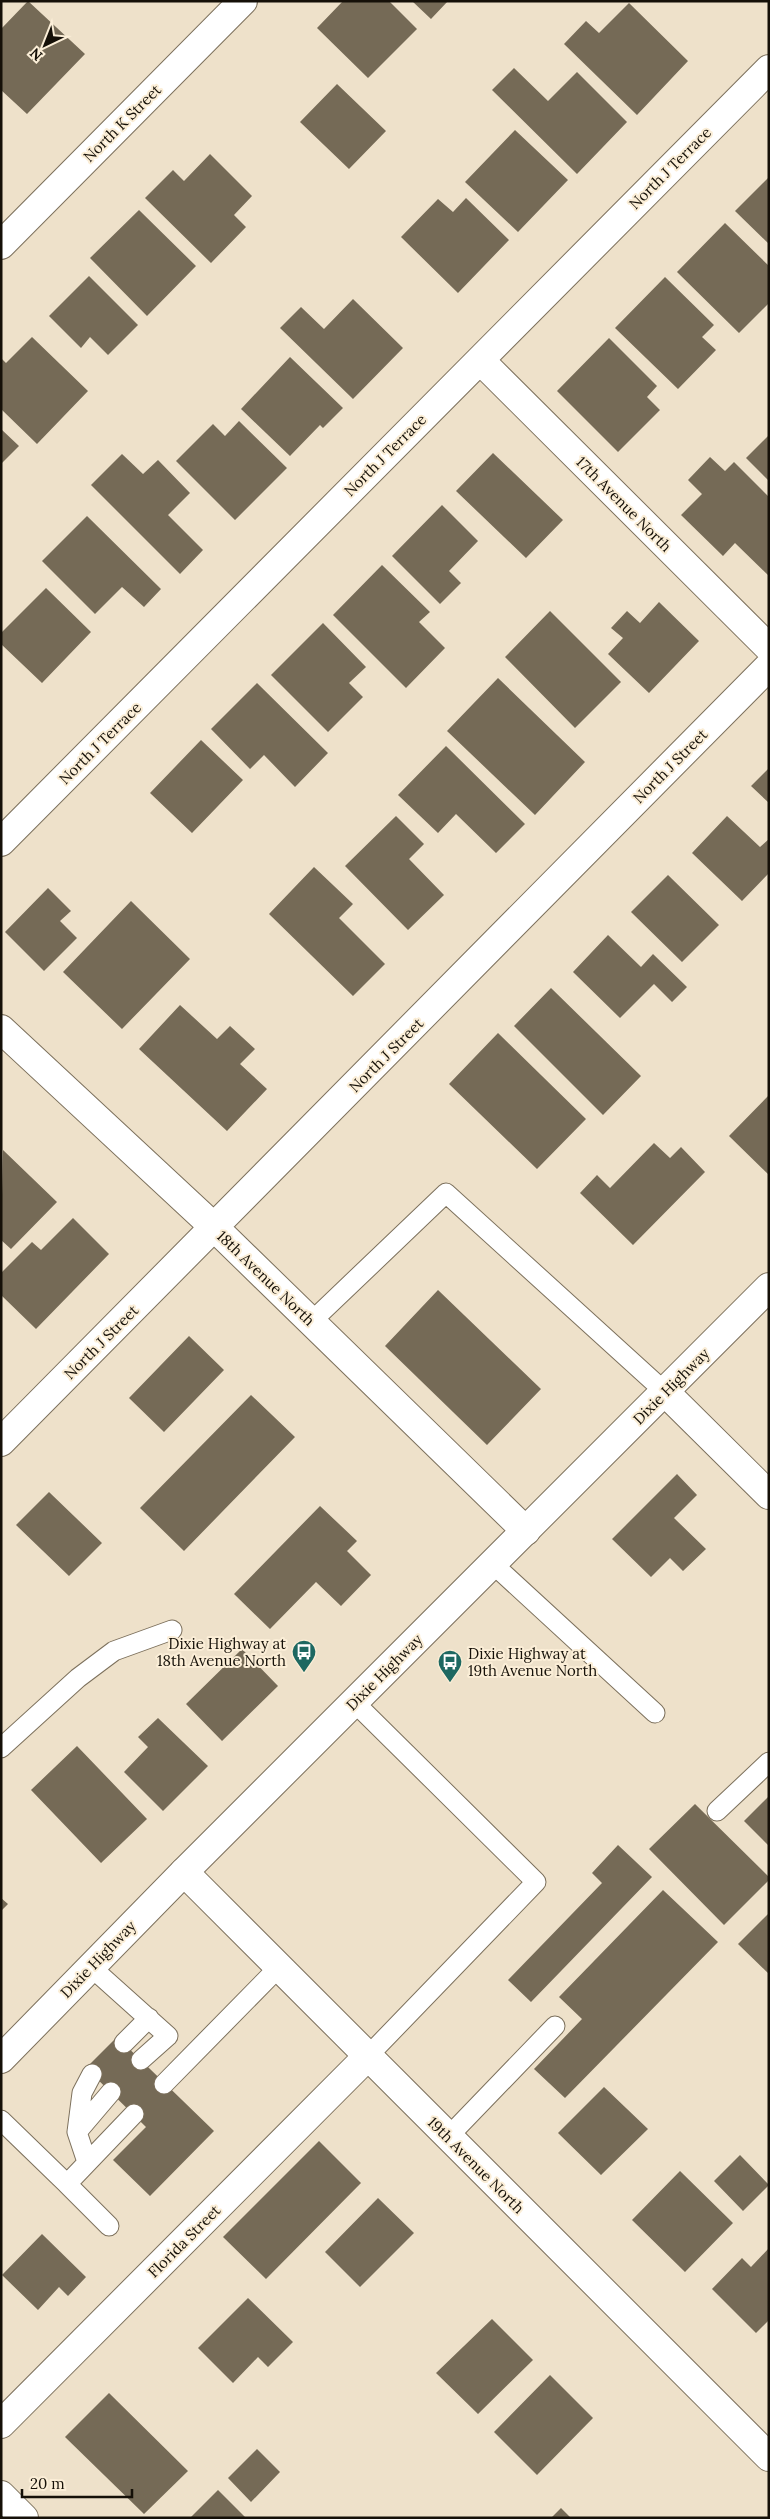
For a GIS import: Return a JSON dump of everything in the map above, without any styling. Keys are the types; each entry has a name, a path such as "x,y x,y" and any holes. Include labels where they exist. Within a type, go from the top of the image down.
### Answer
{"street":[{"name":"North K Street","path":"1,245 243,1"},
{"name":"North J Terrace","path":"1,842 769,69"},
{"name":"17th Avenue North","path":"480,360 769,648"},
{"name":"North J Street","path":"1,1442 215,1228 769,666"},
{"name":"18th Avenue North","path":"1,1029 215,1228 526,1531"},
{"name":"Dixie Highway","path":"1,2059 184,1872 769,1287"},
{"path":"665,1392 769,1495"},
{"name":"19th Avenue North","path":"184,1872 769,2457"},
{"name":"Florida Street","path":"1,2424 367,2057"},
{"path":"1,2495 24,2518"}],"lane":[{"path":"311,1322 446,1193 665,1392"},
{"path":"493,1564 655,1714"},
{"path":"1,1748 78,1678 114,1651 172,1630"},
{"path":"354,1702 536,1882 367,2057"},
{"path":"718,1811 769,1762"},
{"path":"91,1966 190,2057"},
{"path":"164,2084 278,1968"},
{"path":"124,2043 149,2018"},
{"path":"448,2137 555,2026"},
{"path":"141,2060 168,2036"},
{"path":"87,2162 77,2132 82,2092 92,2074"},
{"path":"77,2132 111,2092"},
{"path":"66,2184 134,2114"},
{"path":"1,2120 109,2226"}],"building":[{"path":"28,1 85,54 27,114 1,90 1,29"},
{"path":"343,1 389,1 417,29 368,78 317,28"},
{"path":"412,1 448,1 431,19"},
{"path":"629,3 688,61 637,115 564,44 586,21 599,33"},
{"path":"514,68 548,101 577,72 627,122 577,174 492,90"},
{"path":"337,84 386,131 349,169 300,122"},
{"path":"515,130 568,180 518,232 465,182"},
{"path":"210,154 252,196 234,215 246,227 211,263 145,198 173,170 184,181"},
{"path":"769,177 769,244 735,211"},
{"path":"466,198 509,240 458,293 401,237 438,199 453,212"},
{"path":"139,210 196,266 147,316 90,258"},
{"path":"725,223 769,266 769,303 739,333 677,272"},
{"path":"89,276 138,325 108,355 90,337 81,348 49,316"},
{"path":"665,277 714,325 702,337 716,350 678,389 615,328"},
{"path":"353,299 403,348 353,399 280,328 301,307 324,329"},
{"path":"32,337 88,391 37,444 1,409 1,358 6,363"},
{"path":"609,338 657,386 647,397 660,410 618,452 557,391"},
{"path":"290,357 343,408 323,428 320,425 290,456 241,409"},
{"path":"239,421 287,468 235,520 176,461 213,424 225,436"},
{"path":"1,429 19,446 1,464"},
{"path":"769,435 769,481 746,458"},
{"path":"493,453 563,520 526,558 456,491"},
{"path":"122,454 143,474 158,460 190,493 168,515 203,550 180,574 91,485"},
{"path":"710,457 725,471 734,462 769,497 769,576 735,543 723,556 681,515 702,494 688,480"},
{"path":"442,505 478,541 449,571 461,583 440,604 392,556"},
{"path":"87,516 161,589 144,607 122,587 95,614 42,561"},
{"path":"382,565 430,612 419,622 445,648 406,688 333,615"},
{"path":"46,588 91,632 42,683 1,644 1,633"},
{"path":"659,602 699,641 649,693 608,654 623,638 611,628 627,611 640,623"},
{"path":"550,611 621,682 575,728 505,657"},
{"path":"323,623 366,667 349,683 363,697 328,732 271,675"},
{"path":"498,678 585,762 535,815 447,731"},
{"path":"257,683 328,753 295,787 264,755 250,769 211,729"},
{"path":"201,740 243,780 192,833 150,793"},
{"path":"446,746 525,824 496,853 456,814 438,833 398,795"},
{"path":"769,768 769,803 751,786"},
{"path":"396,816 424,844 409,859 444,895 408,930 345,866"},
{"path":"727,816 760,847 769,839 769,873 742,901 692,853"},
{"path":"314,867 353,904 339,918 385,964 353,996 269,914"},
{"path":"668,875 719,925 682,962 631,912"},
{"path":"48,888 71,911 60,921 77,938 44,971 5,932"},
{"path":"131,901 190,959 122,1029 63,972"},
{"path":"608,935 641,967 653,954 687,987 672,1002 654,984 620,1018 573,972"},
{"path":"551,988 641,1076 603,1115 514,1026"},
{"path":"180,1005 217,1039 230,1026 255,1049 240,1064 267,1089 227,1131 139,1049"},
{"path":"498,1033 586,1119 537,1169 449,1084"},
{"path":"769,1095 769,1175 729,1136"},
{"path":"654,1143 670,1158 681,1147 705,1172 633,1245 580,1193 597,1175 610,1188"},
{"path":"3,1150 57,1202 11,1249 1,1240"},
{"path":"73,1218 109,1254 36,1329 1,1295 1,1273 32,1242 41,1250"},
{"path":"438,1290 541,1389 487,1445 385,1346"},
{"path":"189,1336 224,1370 164,1432 129,1398"},
{"path":"251,1395 295,1437 184,1551 140,1508"},
{"path":"677,1474 697,1495 674,1518 706,1549 683,1571 670,1558 651,1577 612,1539"},
{"path":"49,1492 102,1543 69,1576 16,1525"},
{"path":"320,1506 357,1541 347,1551 371,1575 341,1606 316,1582 270,1629 234,1594"},
{"path":"242,1649 278,1686 222,1741 186,1704"},
{"path":"158,1718 208,1766 163,1811 124,1772 148,1747 138,1737"},
{"path":"77,1746 147,1819 101,1863 31,1790"},
{"path":"769,1796 769,1846 744,1821"},
{"path":"695,1804 769,1877 769,1880 724,1925 649,1849"},
{"path":"618,1845 652,1877 531,2002 508,1980 602,1883 592,1873"},
{"path":"663,1890 718,1942 565,2098 534,2069 582,2019 559,1997"},
{"path":"1,1898 8,1904 1,1911"},
{"path":"769,1913 769,1974 738,1944"},
{"path":"117,2037 214,2131 150,2196 113,2160 146,2127 86,2068"},
{"path":"604,2087 648,2129 601,2175 558,2133"},
{"path":"319,2141 361,2183 266,2279 223,2237"},
{"path":"740,2155 769,2185 743,2211 714,2181"},
{"path":"680,2171 733,2223 685,2272 632,2220"},
{"path":"378,2198 414,2233 360,2287 325,2252"},
{"path":"42,2234 86,2277 68,2296 59,2287 38,2310 2,2275"},
{"path":"769,2248 769,2320 756,2333 712,2289 742,2258 751,2267"},
{"path":"248,2298 293,2342 268,2367 258,2357 233,2383 198,2348"},
{"path":"492,2319 533,2360 478,2414 436,2373"},
{"path":"550,2375 593,2418 537,2475 494,2432"},
{"path":"109,2393 188,2471 144,2514 65,2437"},
{"path":"257,2449 280,2472 251,2502 228,2478"},
{"path":"218,2490 246,2518 190,2518"},
{"path":"561,2508 571,2518 551,2518"}],"place":[{"name":"Dixie Highway at 18th Avenue North","path":"304,1673"},
{"name":"Dixie Highway at 19th Avenue North","path":"450,1683"}]}
